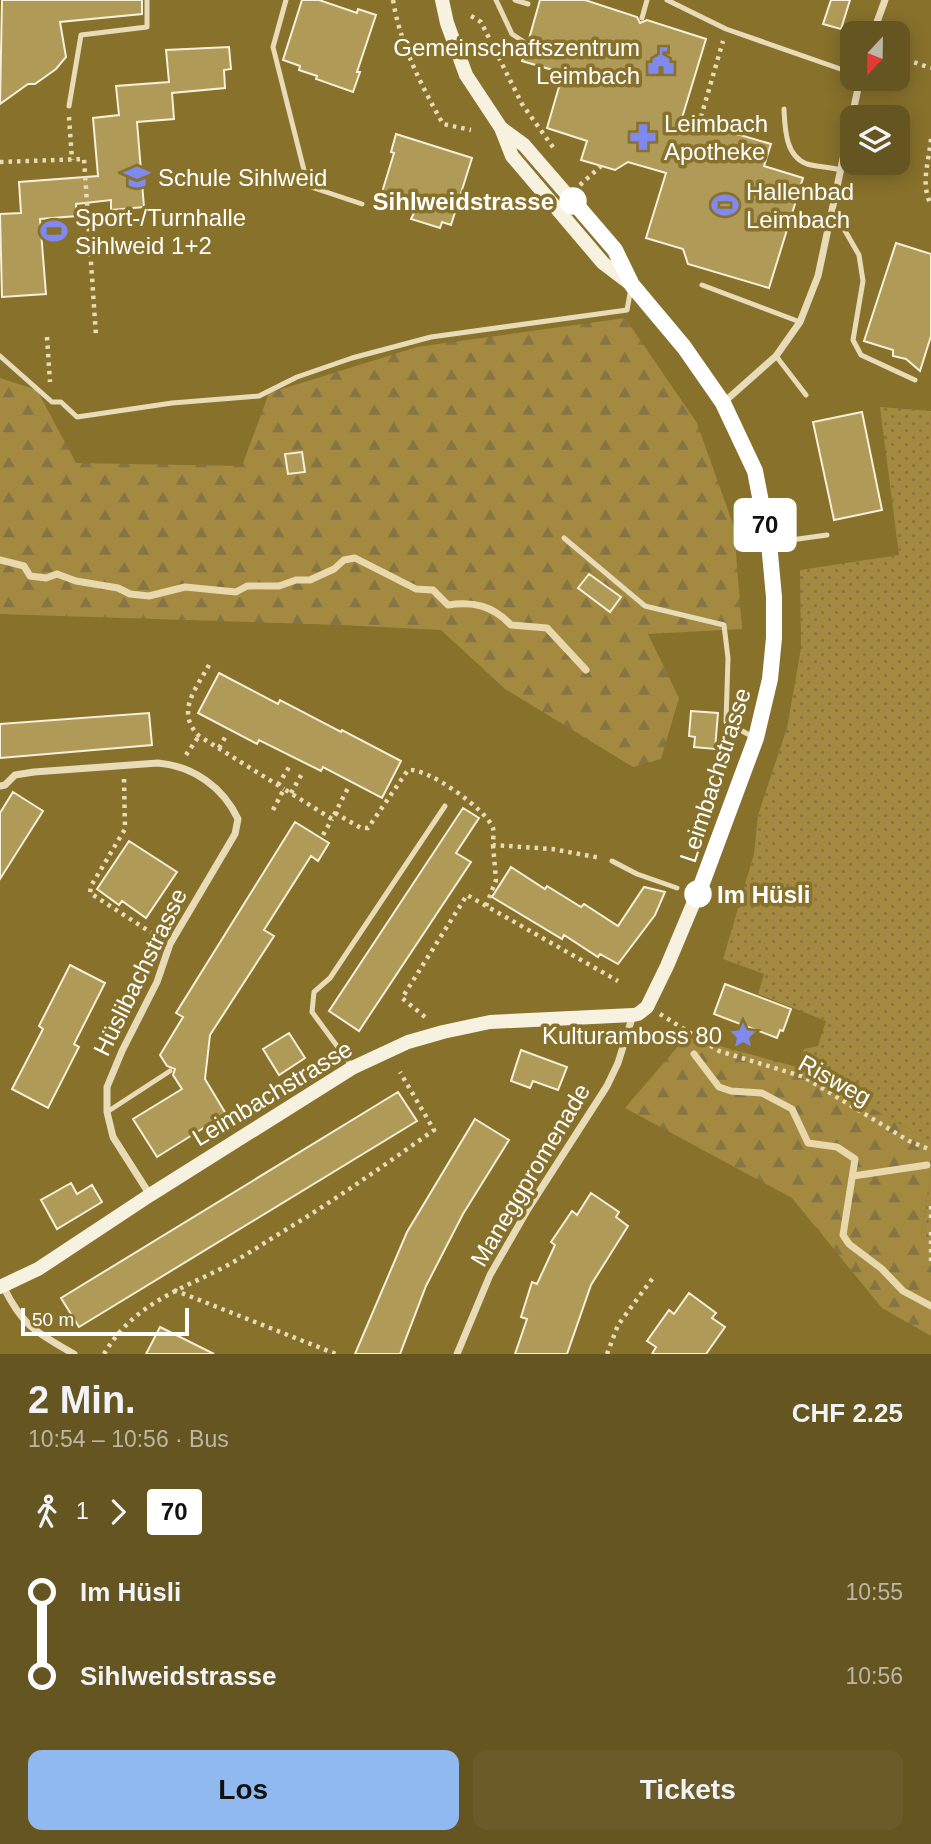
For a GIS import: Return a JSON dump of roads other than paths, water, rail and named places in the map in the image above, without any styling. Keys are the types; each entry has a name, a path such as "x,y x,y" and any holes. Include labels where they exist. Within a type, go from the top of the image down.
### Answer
{"street":[{"name":"Leimbachstrasse","path":"1,1286 38,1269 352,1068 408,1042 490,1022 638,1014 647,1007 667,966 701,886 756,738 770,679 774,597 769,543 755,471 723,403 684,347 632,285 603,263 512,156 500,128 466,75 447,23 442,0"},
{"path":"877,21 884,0"},
{"path":"723,403 776,356 800,322 818,276 840,174"},
{"name":"Hüslibachstrasse","path":"0,786 15,775 34,772 174,764 221,791 238,819 235,835 170,944 157,982 107,1087 107,1112 113,1137 150,1195"},
{"name":"Maneggpromenade","path":"457,1354 490,1275 528,1209 607,1086 618,1063 633,1015"},
{"path":"1,1286 23,1321 34,1332 74,1354"}],"lane":[{"path":"69,106 80,35 146,27 147,0"},
{"path":"286,0 273,47 308,187 362,204"},
{"path":"496,0 512,34 527,44"},
{"path":"516,0 528,4"},
{"path":"642,18 647,0"},
{"path":"667,0 726,29 840,68"},
{"path":"785,109 785,134 794,155 807,164 840,170"},
{"path":"832,208 859,256 861,268 863,281 853,340 861,355 915,380"},
{"path":"0,356 52,402 61,402 78,417 172,403 259,396 297,377 352,358 431,337 627,310 632,285"},
{"path":"702,285 800,322"},
{"path":"776,356 806,395"},
{"path":"769,543 827,535"},
{"path":"564,538 645,606 724,625 728,658 726,722 756,738"},
{"path":"352,1068 312,1013 314,992 330,978 445,806"},
{"path":"611,862 677,888"},
{"path":"107,1112 170,1071"}],"waterway":[{"path":"0,560 24,566 30,576 46,578 57,574 76,581 118,588 130,594 149,596 185,587 236,592 247,586 279,586 296,580 310,580 334,569 344,560 355,558 416,589 433,590 448,605 482,606 497,613 511,625 547,628 586,670"},
{"path":"694,1054 719,1087 731,1091 762,1093 792,1109 808,1143 837,1147 855,1159 843,1235 849,1244 882,1269 903,1291 931,1306"},
{"path":"853,1176 927,1165"}],"place":[{"name":"Gemeinschaftszentrum Leimbach","path":"661,61"},
{"name":"Leimbach Apotheke","path":"643,137"},
{"name":"Schule Sihlweid","path":"137,177"},
{"name":"Sihlweidstrasse","path":"573,201"},
{"name":"Hallenbad Leimbach","path":"725,205"},
{"name":"Sport-/Turnhalle Sihlweid 1+2","path":"54,231"},
{"name":"Im Hüsli","path":"698,894"},
{"name":"Kulturamboss 80","path":"743,1035"}]}
